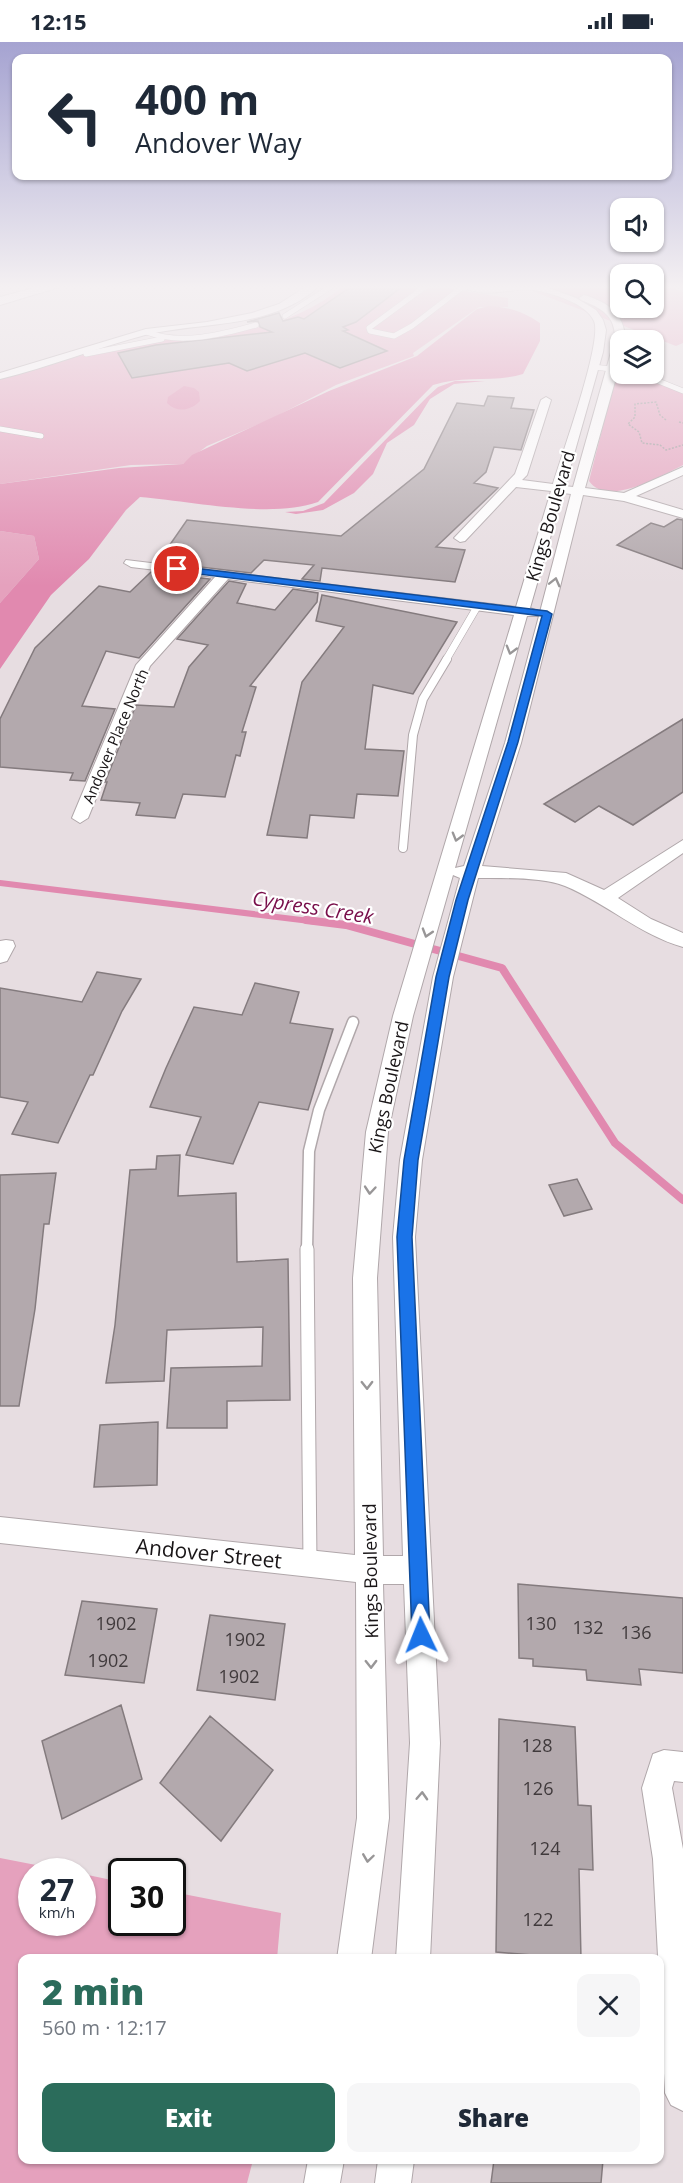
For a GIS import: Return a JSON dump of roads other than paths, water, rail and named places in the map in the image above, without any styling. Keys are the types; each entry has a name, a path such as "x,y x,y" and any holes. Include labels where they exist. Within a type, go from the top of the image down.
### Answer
{"street":[{"name":"Kings Boulevard","path":"355,1954 373,1818 365,1278 368,1213 377,1132 389,1071 417,969 587,386"},
{"name":"Kings Boulevard","path":"413,1954 425,1743 404,1237 418,1107 443,977 462,900 473,872 513,742 578,492 612,386"},
{"path":"460,538 521,475 546,400"},
{"path":"625,497 683,471"},
{"path":"515,483 625,497 683,514"},
{"path":"131,563 547,614"},
{"name":"Andover Place North","path":"81,818 142,665 224,575"},
{"path":"605,898 683,845"},
{"path":"446,872 532,873 566,879 605,898 645,923 683,941"},
{"name":"Andover Street","path":"0,1530 370,1570 419,1570"},
{"path":"683,1767 664,1765 657,1788 669,1860 683,2093"},
{"path":"322,2183 325,2164"},
{"path":"393,2183 395,2164"}],"lane":[{"path":"669,386 683,392"},
{"path":"0,429 41,436"},
{"path":"403,848 413,735 423,699 477,607"},
{"path":"310,1564 307,1172 309,1151 319,1110 353,1022"}],"waterway":[{"name":"Cypress Creek","path":"0,883 318,922"},
{"name":"Cypress Creek","path":"306,920 346,925 502,968 615,1143 683,1200"}]}
